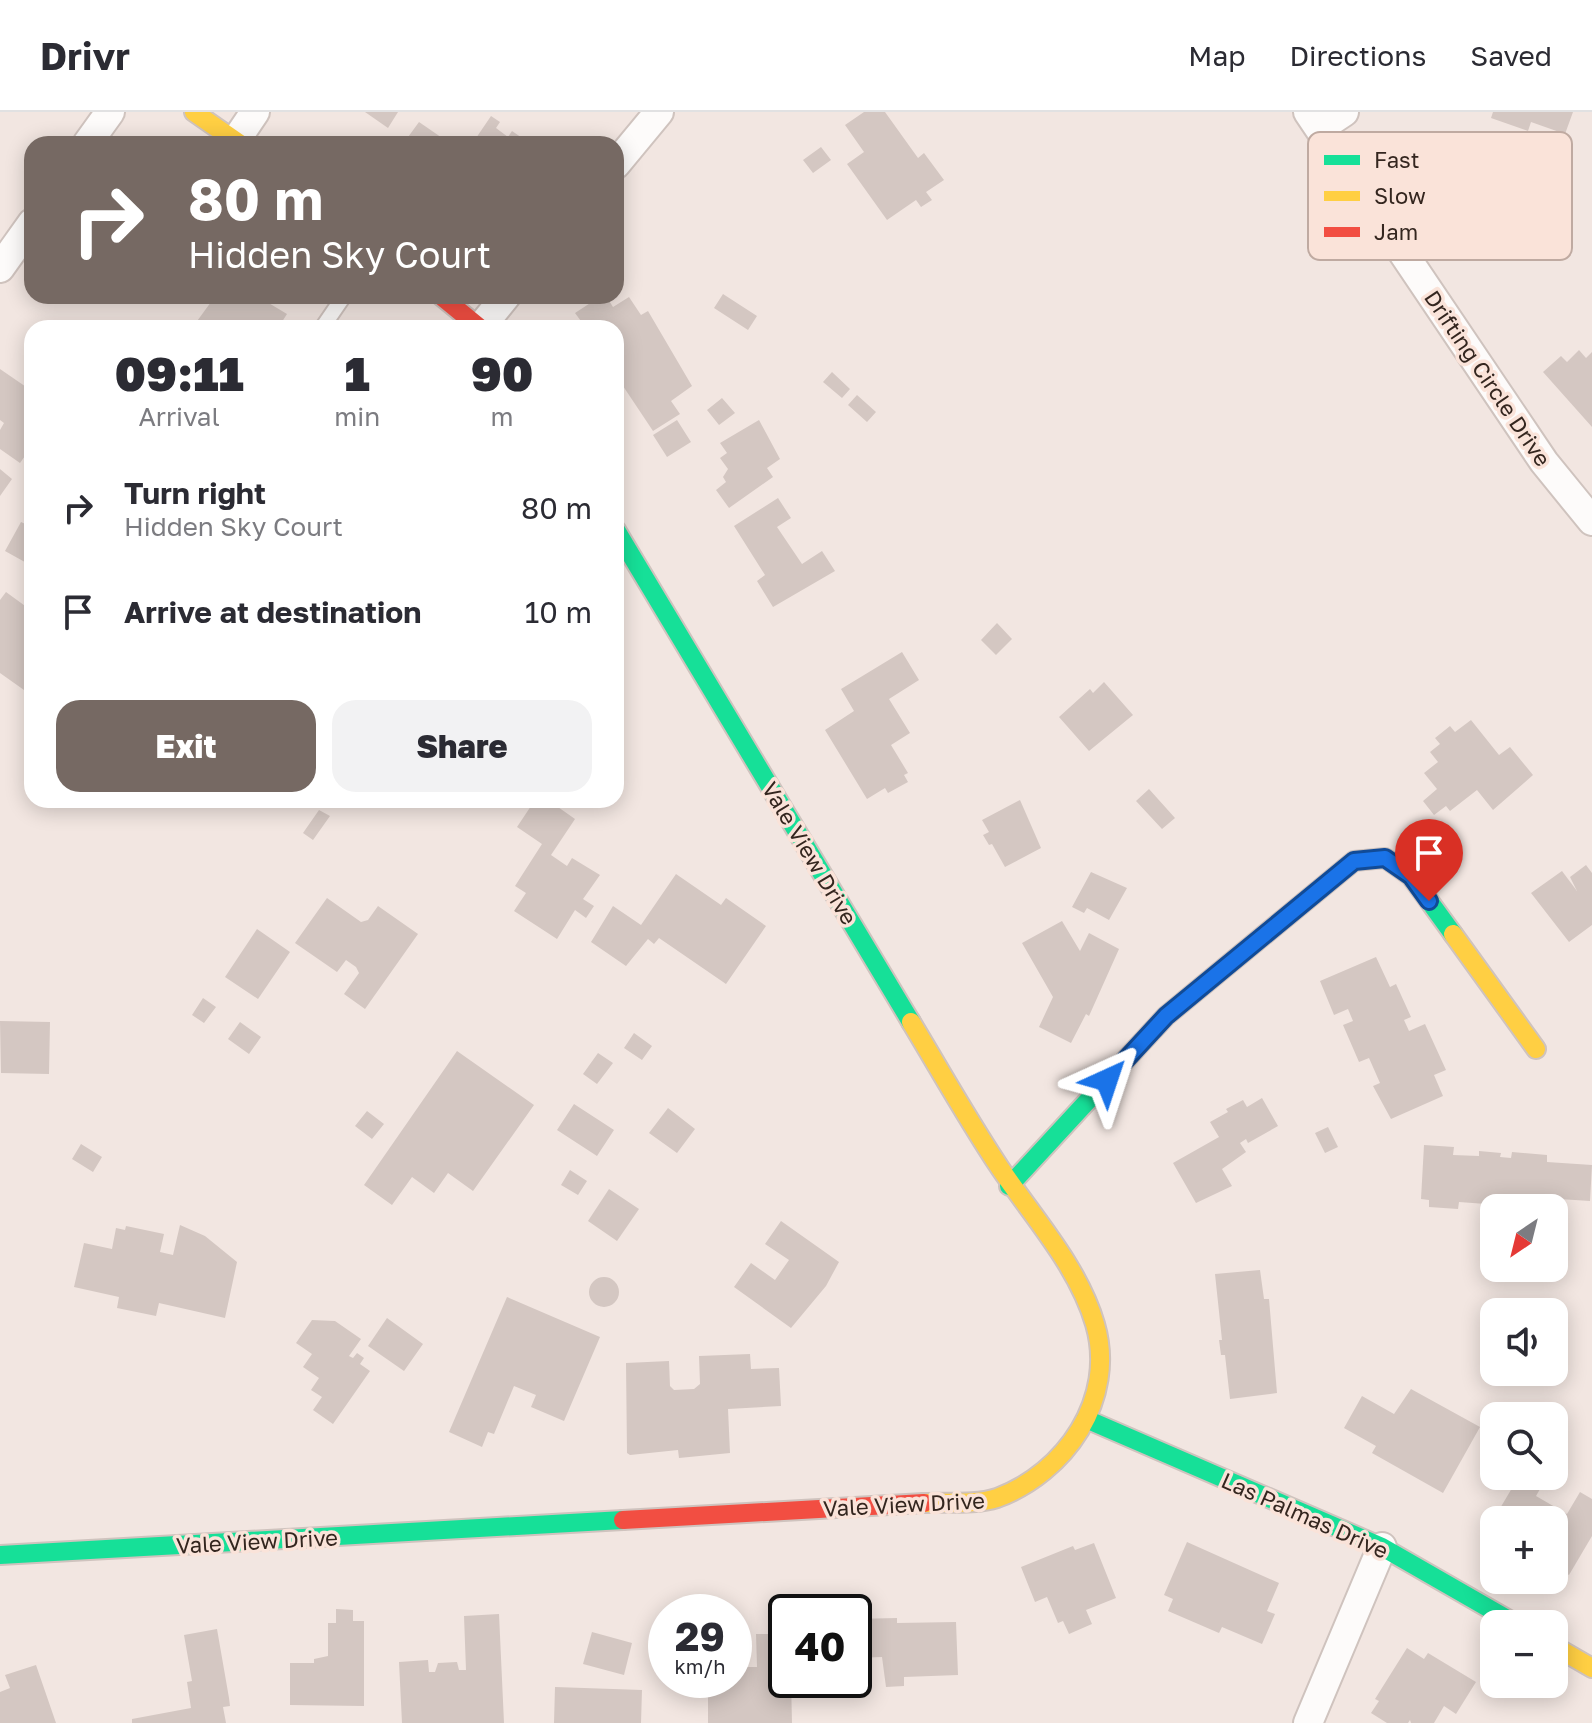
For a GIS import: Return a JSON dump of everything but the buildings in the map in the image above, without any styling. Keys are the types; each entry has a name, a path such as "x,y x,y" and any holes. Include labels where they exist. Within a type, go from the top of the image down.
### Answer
{"street":[{"path":"93,136 110,112"},
{"path":"194,112 229,136"},
{"path":"241,136 255,112"},
{"path":"624,154 659,112"},
{"path":"1314,120 1344,112"},
{"path":"0,268 24,234"},
{"name":"Drifting Circle Drive","path":"1408,260 1544,462 1590,516"},
{"path":"451,304 470,320"},
{"path":"486,320 500,304"},
{"name":"Vale View Drive","path":"0,1555 994,1499 1043,1475 1069,1449 1086,1419 1094,1391 1096,1330 1084,1296 1009,1186 624,543"},
{"path":"1009,1186 1166,1016 1354,861 1385,858 1411,876 1536,1049"},
{"name":"Las Palmas Drive","path":"1086,1419 1382,1547 1492,1610"},
{"path":"1308,1723 1382,1547"},
{"path":"1568,1654 1592,1668"}],"traffic: fast":[{"path":"624,543 911,1022"},
{"path":"1009,1186 1166,1016 1354,861 1385,858 1411,876 1453,934"},
{"path":"1086,1419 1382,1547 1492,1610"},
{"path":"0,1555 623,1520"}],"traffic: slow":[{"path":"194,112 228,136"},
{"path":"1453,934 1536,1049"},
{"path":"911,1022 988,1150 1078,1282 1095,1324 1100,1352 1099,1379 1092,1405 1080,1430 1064,1452 1044,1471 997,1498 924,1503"},
{"path":"1568,1654 1592,1668"}],"traffic: jam":[{"path":"451,304 470,320"},
{"path":"623,1520 924,1503"}],"route":[{"path":"1107,1080 1166,1016 1354,861 1385,858 1411,876 1429,901"}]}
